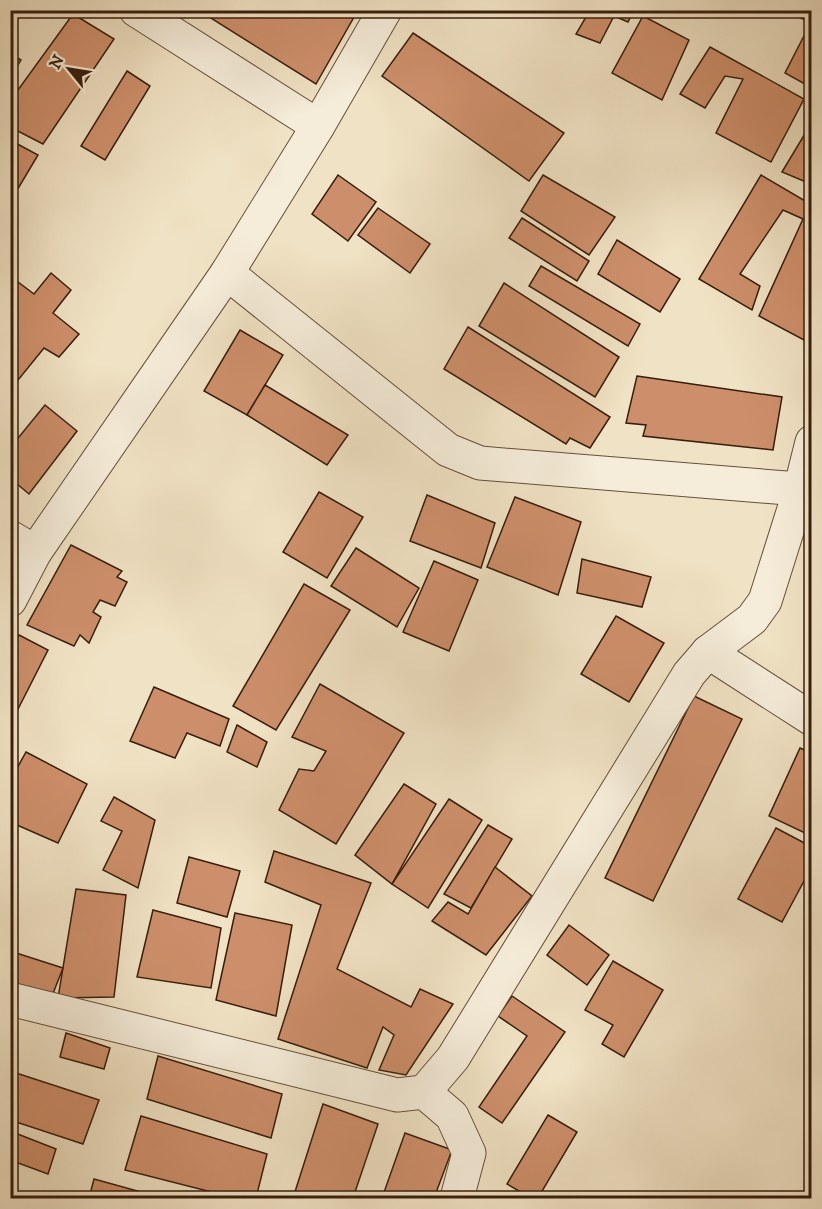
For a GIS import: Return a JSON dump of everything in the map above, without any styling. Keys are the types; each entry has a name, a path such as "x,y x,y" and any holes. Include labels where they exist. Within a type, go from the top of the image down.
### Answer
{"street":[{"path":"136,10 318,126"},
{"path":"10,600 23,545 227,273 318,126 385,10"},
{"path":"227,273 448,450 480,463 806,490"},
{"path":"10,999 397,1095 424,1092 453,1058 683,684 708,651 752,619 765,601 806,490 812,442"},
{"path":"708,651 812,719"},
{"path":"424,1092 452,1116 469,1153 457,1198"}],"building":[{"path":"198,10 358,10 316,84"},
{"path":"590,10 634,10 628,22 614,16 600,43 576,34"},
{"path":"783,10 812,10 812,23"},
{"path":"73,14 114,39 43,144 10,127 10,101"},
{"path":"643,16 689,40 662,100 612,73"},
{"path":"808,28 812,30 812,88 785,73"},
{"path":"413,33 564,133 529,181 382,76"},
{"path":"710,47 804,99 771,162 716,133 743,79 725,76 705,108 680,94"},
{"path":"10,53 21,60 10,77"},
{"path":"127,71 150,86 105,160 81,146"},
{"path":"812,122 812,171 806,182 782,172"},
{"path":"10,140 38,155 10,202"},
{"path":"338,175 376,202 348,241 312,214"},
{"path":"543,175 615,217 589,255 521,211"},
{"path":"761,175 812,205 812,324 804,340 759,316 803,219 783,210 740,274 760,286 752,310 699,279"},
{"path":"378,208 430,244 410,273 358,235"},
{"path":"522,218 589,261 577,281 509,238"},
{"path":"617,240 680,279 660,312 598,274"},
{"path":"541,266 640,324 628,346 529,286"},
{"path":"51,273 71,290 53,313 79,334 59,357 44,348 10,390 10,276 34,294"},
{"path":"504,283 619,357 595,397 479,326"},
{"path":"468,327 610,417 590,448 570,438 566,444 444,369"},
{"path":"240,330 283,355 247,415 204,391"},
{"path":"637,376 782,397 773,450 643,436 646,425 626,423"},
{"path":"265,385 348,435 327,465 247,415"},
{"path":"45,405 77,431 29,494 10,478 10,448"},
{"path":"319,492 363,517 327,578 283,552"},
{"path":"427,495 495,523 481,568 410,541"},
{"path":"515,497 581,522 558,595 487,567"},
{"path":"71,545 122,571 117,577 127,582 115,606 100,600 93,612 101,617 89,643 80,635 74,646 27,625"},
{"path":"356,548 419,588 397,627 331,586"},
{"path":"582,559 651,577 642,607 577,593"},
{"path":"434,561 478,580 449,651 403,632"},
{"path":"304,584 350,610 276,730 233,706"},
{"path":"616,616 664,643 629,702 581,674"},
{"path":"19,635 48,650 15,715 10,712 10,651"},
{"path":"320,684 404,733 336,844 279,810 299,769 314,771 326,751 292,737"},
{"path":"154,687 229,719 220,746 187,733 175,758 130,741"},
{"path":"694,696 742,719 653,901 605,878"},
{"path":"237,725 267,742 257,767 227,752"},
{"path":"800,748 812,753 812,820 805,833 769,816"},
{"path":"26,752 87,784 58,843 10,822 10,781"},
{"path":"404,784 436,804 392,884 355,855"},
{"path":"114,797 155,820 138,888 103,870 122,831 101,821"},
{"path":"449,799 482,820 428,908 392,884"},
{"path":"488,825 512,839 471,908 444,894"},
{"path":"776,828 812,847 812,866 782,922 738,899"},
{"path":"274,851 371,883 337,969 411,1007 420,989 453,1004 406,1075 379,1070 394,1035 383,1027 367,1068 278,1039 321,905 265,882"},
{"path":"189,857 240,871 227,917 177,903"},
{"path":"495,867 532,896 486,955 432,921 448,902 468,914"},
{"path":"76,889 126,895 114,997 58,998"},
{"path":"153,910 221,928 211,988 137,977"},
{"path":"235,913 292,925 276,1016 216,1000"},
{"path":"569,925 609,955 587,985 547,955"},
{"path":"10,951 63,968 52,996 10,986"},
{"path":"613,961 663,990 624,1057 602,1044 613,1025 585,1010"},
{"path":"512,996 565,1032 502,1123 479,1107 527,1036 498,1016"},
{"path":"66,1033 110,1048 104,1069 60,1057"},
{"path":"158,1056 282,1094 271,1138 147,1099"},
{"path":"10,1071 99,1100 83,1144 10,1120"},
{"path":"323,1104 378,1124 353,1198 293,1198"},
{"path":"548,1115 577,1132 538,1198 531,1198 507,1184"},
{"path":"141,1116 267,1154 256,1198 235,1198 125,1170"},
{"path":"10,1131 56,1149 48,1174 10,1160"},
{"path":"405,1133 452,1150 434,1198 382,1198"},
{"path":"94,1179 152,1195 151,1198 89,1198"}]}
